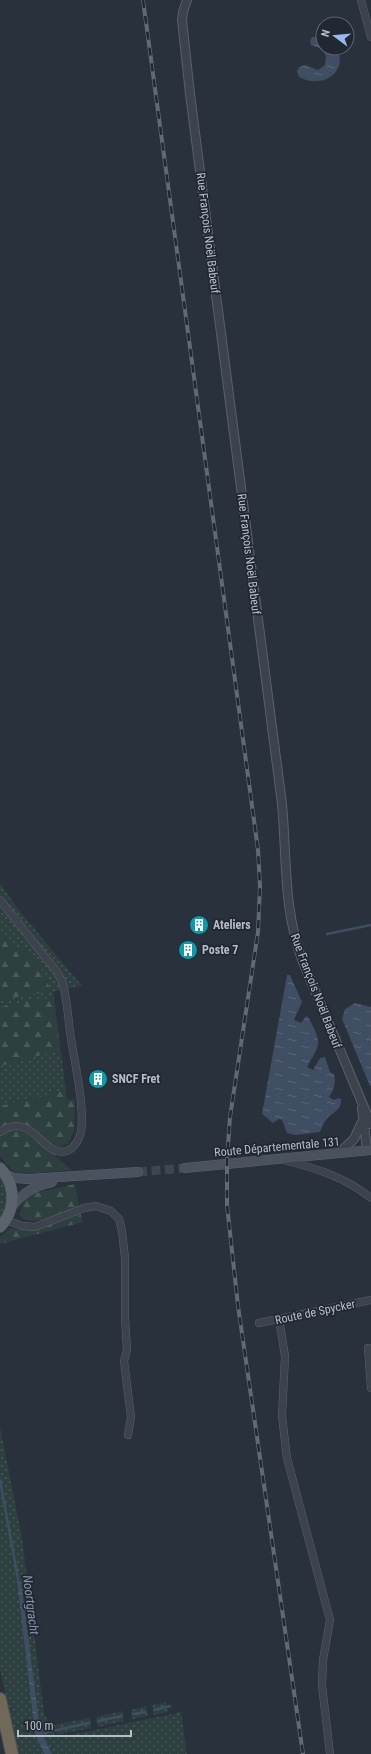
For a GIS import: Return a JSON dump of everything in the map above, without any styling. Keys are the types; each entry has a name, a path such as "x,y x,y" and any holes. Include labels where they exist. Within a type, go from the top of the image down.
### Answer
{"highway":[{"path":"0,1699 12,1754"},
{"path":"0,1735 5,1754"}],"main road":[{"name":"Route Départementale 131","path":"185,1168 369,1150"},
{"path":"2,1171 14,1178 25,1179 72,1178 138,1172"},
{"path":"2,1171 12,1192 10,1210"},
{"path":"3,1224 10,1210 20,1197 33,1188 72,1178"}],"street":[{"name":"Rue François Noël Babeuf","path":"187,0 182,20 190,94 282,804 289,913 298,948 371,1124"},
{"path":"361,0 371,37"},
{"path":"0,900 56,971 62,981 81,1116 79,1137 76,1144 66,1151 54,1150 26,1128 12,1127 0,1132"},
{"name":"Rue François Noël Babeuf","path":"359,1098 369,1150"},
{"path":"339,1153 357,1135 363,1117"},
{"path":"282,1159 331,1174 356,1187 371,1198"},
{"path":"3,1224 35,1227 84,1208 96,1206 111,1211 119,1219 125,1258 125,1323 127,1350 124,1361 131,1417 128,1435"},
{"name":"Route de Spycker","path":"259,1323 371,1300"},
{"path":"279,1319 285,1356 282,1416 286,1453 293,1485 330,1620 322,1681 323,1703 330,1754"},
{"path":"368,1348 371,1388"}],"green space":[{"path":"0,883 18,909 82,986 53,992 66,1090 0,1106"},
{"path":"0,929 11,942 36,960 51,991 0,1000"},
{"path":"53,997 60,1050 0,1066 0,1007"},
{"path":"66,1090 67,1100 75,1099 74,1131 68,1144 64,1145 55,1156 72,1170 29,1173 12,1170 0,1156 0,1106"},
{"path":"0,1176 5,1187 6,1198 0,1219"},
{"path":"75,1184 79,1206 57,1215 39,1220 31,1221 24,1219 19,1215 25,1199 31,1194"},
{"path":"80,1212 83,1222 0,1244 0,1237 10,1228 39,1228 62,1221"},
{"path":"0,1427 22,1538 44,1713 56,1738 181,1712 187,1754 52,1754 40,1729 20,1582 17,1583 35,1734 44,1754 18,1754 0,1669"},
{"path":"166,1702 168,1712 154,1715 152,1705"},
{"path":"146,1706 148,1716 132,1719 131,1710"},
{"path":"122,1711 124,1721 98,1727 96,1717"},
{"path":"90,1718 91,1728 57,1735 53,1725"}],"water":[{"path":"312,37 315,37 315,46 311,45 310,41"},
{"path":"326,56 340,56 339,65 336,72 323,80 307,80 299,77 297,71 299,67 305,65 318,70 325,65"},
{"path":"287,975 290,975 302,1002 294,1020 301,1023 306,1016 309,1018 318,1039 317,1048 307,1067 313,1070 320,1058 325,1057 330,1072 334,1074 335,1077 334,1086 329,1097 334,1100 338,1098 341,1099 340,1106 328,1117 320,1132 295,1135 287,1133 282,1120 279,1119 273,1123 262,1114"},
{"path":"355,1003 371,1007 370,1086 342,1019 345,1009"},
{"path":"17,1582 21,1582 40,1729 52,1754 44,1754 35,1734"}],"waterway":[{"path":"327,934 371,925"},
{"name":"Noortgracht","path":"0,1480 19,1584"},
{"path":"154,1710 170,1706"},
{"path":"133,1714 145,1712"},
{"path":"98,1721 122,1716"},
{"path":"39,1734 89,1723"}],"tunnel":[{"path":"138,1172 185,1168"}],"railway":[{"path":"143,0 258,850 260,886 258,932 230,1117 227,1159 227,1205 238,1306 303,1754"}],"place":[{"name":"Ateliers","path":"199,925"},
{"name":"Poste 7","path":"188,950"},
{"name":"SNCF Fret","path":"98,1079"}]}
